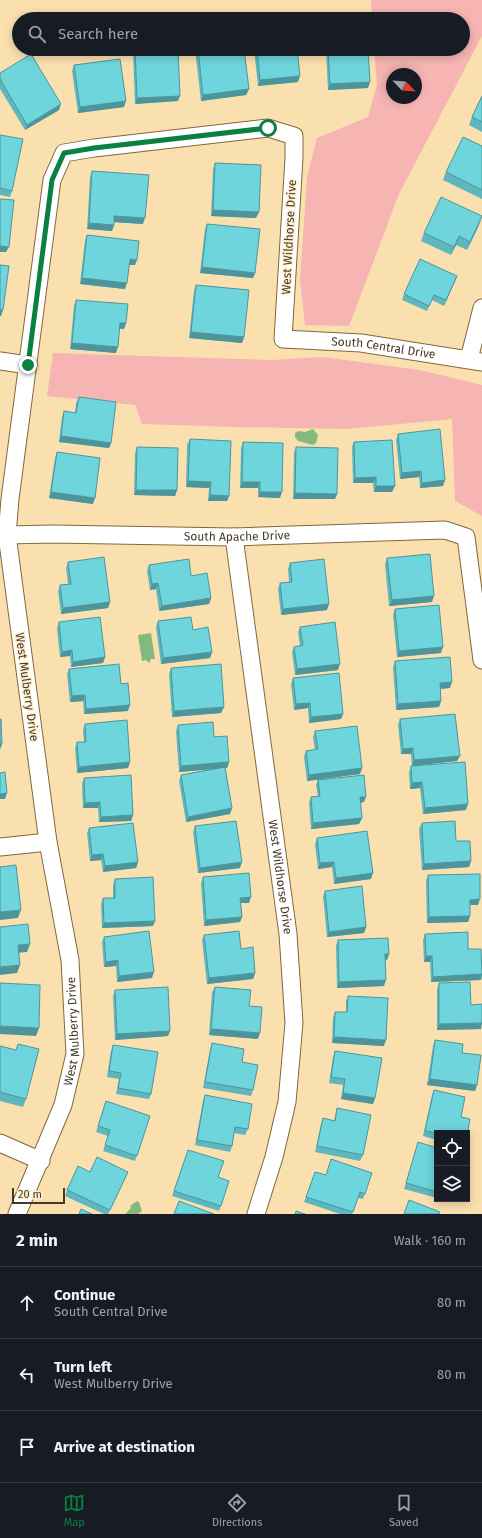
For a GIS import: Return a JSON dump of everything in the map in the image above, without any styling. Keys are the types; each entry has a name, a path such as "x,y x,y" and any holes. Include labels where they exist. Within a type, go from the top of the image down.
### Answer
{"street":[{"name":"West Mulberry Drive","path":"17,1214 41,1162 63,1105 75,1054 70,960 48,842 7,535 10,499 52,180 64,153 102,147 268,128 294,136"},
{"name":"West Wildhorse Drive","path":"284,339 294,136"},
{"path":"475,360 482,308"},
{"name":"South Central Drive","path":"284,339 361,343 475,360"},
{"path":"0,361 28,365"},
{"name":"South Apache Drive","path":"7,535 52,534 234,537 444,530 466,537 482,660"},
{"name":"West Wildhorse Drive","path":"234,537 288,934 294,1023 287,1102 274,1157 256,1214"},
{"path":"0,847 48,842"},
{"path":"0,1143 41,1162"}],"shaded area":[{"path":"371,0 482,0 482,36 399,194 349,326 305,325 300,281 307,177 317,138 368,117 377,84 375,56 470,56 470,12 372,12"},
{"path":"53,353 272,360 323,357 420,370 482,385 482,516 455,501 452,419 348,429 142,424 135,405 47,396"},
{"path":"313,429 318,435 316,443 313,445 298,441 295,437 295,433 298,431 305,432"},
{"path":"151,633 155,659 151,659 149,663 146,660 142,661 138,635"},
{"path":"137,1201 139,1202 142,1211 138,1214 125,1214 131,1208 130,1206"}],"building":[{"path":"28,56 32,56 61,104 27,125 0,79 0,73"},
{"path":"135,56 178,56 180,96 137,98"},
{"path":"199,56 245,56 249,89 203,95"},
{"path":"258,56 298,56 300,76 260,80"},
{"path":"328,56 368,56 370,82 330,84"},
{"path":"120,59 126,101 80,107 74,65"},
{"path":"482,96 482,122 472,117"},
{"path":"0,135 23,139 12,191 0,188"},
{"path":"463,137 482,146 482,190 446,172"},
{"path":"215,163 261,165 259,212 213,210"},
{"path":"92,171 149,175 145,218 114,216 114,225 89,223"},
{"path":"441,197 482,216 470,242 459,236 454,247 424,233"},
{"path":"0,199 14,200 9,247 0,246"},
{"path":"207,224 260,229 255,273 202,267"},
{"path":"87,235 139,241 137,260 130,259 127,283 82,278"},
{"path":"420,259 457,276 446,300 434,295 429,306 404,294"},
{"path":"0,265 9,266 3,310 0,310"},
{"path":"196,285 249,290 244,337 191,332"},
{"path":"76,300 128,304 126,323 120,323 118,347 72,343"},
{"path":"79,397 116,402 111,443 61,436 64,411 76,413"},
{"path":"440,429 445,480 422,483 421,471 402,473 398,434"},
{"path":"190,439 231,441 229,496 210,495 211,482 188,481"},
{"path":"392,440 395,486 376,486 376,477 355,478 354,442"},
{"path":"243,442 283,443 282,492 260,492 260,482 242,482"},
{"path":"137,447 178,448 177,490 136,490"},
{"path":"296,447 338,448 337,494 295,493"},
{"path":"57,452 100,458 95,498 51,492"},
{"path":"430,554 434,596 392,600 387,558"},
{"path":"104,557 110,602 63,608 60,585 71,584 68,562"},
{"path":"189,559 191,576 207,573 211,598 162,606 158,583 152,584 149,565"},
{"path":"324,559 329,604 283,609 280,583 292,582 290,563"},
{"path":"439,605 443,647 399,651 395,609"},
{"path":"100,617 105,657 73,662 72,650 62,652 59,622"},
{"path":"191,617 193,630 208,627 212,652 163,658 158,621"},
{"path":"335,622 340,664 297,669 294,647 303,645 300,627"},
{"path":"450,657 452,682 440,683 441,701 398,704 395,661"},
{"path":"119,664 121,684 128,683 130,705 86,709 85,695 72,696 69,669"},
{"path":"221,664 224,707 174,711 171,668"},
{"path":"339,673 343,714 311,717 310,703 296,704 293,678"},
{"path":"455,714 460,756 414,760 413,748 403,749 400,719"},
{"path":"1,719 2,744 0,744"},
{"path":"127,720 130,762 79,767 77,742 86,742 85,724"},
{"path":"213,722 214,737 227,736 229,762 181,766 178,725"},
{"path":"357,726 362,768 309,775 306,751 318,749 315,731"},
{"path":"465,762 468,804 425,808 422,782 412,783 411,766"},
{"path":"225,767 232,808 188,817 181,775"},
{"path":"5,772 7,793 0,794 0,773"},
{"path":"131,775 133,815 101,817 100,802 85,803 84,778"},
{"path":"364,775 366,797 360,797 362,818 313,823 311,797 320,796 318,780"},
{"path":"236,821 242,862 200,868 195,826"},
{"path":"455,821 456,841 470,841 471,861 424,864 422,823"},
{"path":"133,823 138,862 105,866 103,854 92,855 89,828"},
{"path":"367,831 373,873 336,878 334,862 320,863 317,838"},
{"path":"16,865 21,910 0,912 0,867"},
{"path":"249,873 251,897 240,898 242,917 206,920 203,877"},
{"path":"480,874 480,899 470,900 470,916 429,917 428,875"},
{"path":"153,877 155,921 104,923 103,898 115,898 115,879"},
{"path":"362,886 366,927 329,932 325,891"},
{"path":"28,924 30,944 18,945 20,965 0,967 0,927"},
{"path":"149,931 154,972 119,976 118,960 106,962 104,937"},
{"path":"239,931 241,949 253,947 255,973 209,978 204,935"},
{"path":"468,932 468,949 481,949 482,974 433,977 432,956 426,956 425,934"},
{"path":"388,938 389,954 385,954 386,980 339,982 338,940"},
{"path":"470,982 471,1005 482,1004 482,1023 439,1024 439,983"},
{"path":"0,983 40,985 39,1028 0,1026"},
{"path":"168,987 170,1031 117,1034 115,990"},
{"path":"215,987 251,990 249,1006 262,1007 260,1033 211,1029"},
{"path":"348,996 388,998 386,1040 334,1037 335,1012 347,1012"},
{"path":"435,1040 463,1044 462,1053 481,1055 477,1085 430,1079"},
{"path":"212,1043 244,1049 242,1062 258,1065 253,1090 205,1082"},
{"path":"18,1044 39,1049 26,1099 0,1092 0,1046 16,1050"},
{"path":"113,1045 158,1052 151,1094 118,1088 121,1073 109,1071"},
{"path":"335,1051 382,1058 375,1098 343,1093 345,1079 331,1077"},
{"path":"434,1090 465,1097 461,1117 470,1119 468,1130 434,1130 434,1132 425,1131"},
{"path":"205,1095 252,1104 248,1129 235,1127 232,1146 197,1140"},
{"path":"106,1101 150,1116 137,1156 105,1145 110,1130 98,1126"},
{"path":"337,1108 371,1115 363,1155 317,1146 323,1118 335,1121"},
{"path":"418,1142 434,1147 434,1191 406,1183"},
{"path":"188,1150 224,1161 218,1177 229,1181 221,1206 174,1191"},
{"path":"97,1157 128,1172 110,1210 67,1190 78,1166 90,1172"},
{"path":"331,1159 372,1173 365,1194 360,1192 353,1212 306,1197 315,1172 326,1175"},
{"path":"409,1200 440,1212 439,1214 404,1214"},
{"path":"179,1201 214,1214 174,1214"},
{"path":"81,1209 92,1214 79,1214"},
{"path":"296,1211 305,1214 295,1214"}],"route":[{"path":"28,365 52,180 64,153 94,148 268,128"}]}
